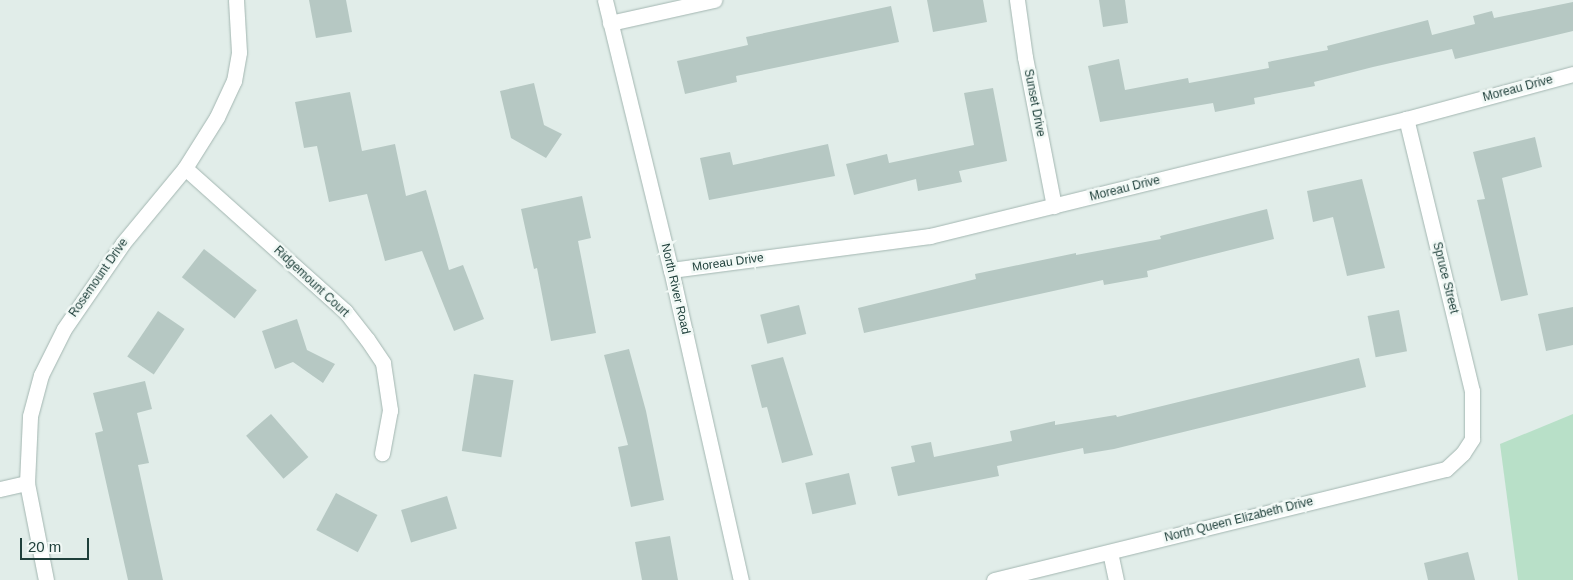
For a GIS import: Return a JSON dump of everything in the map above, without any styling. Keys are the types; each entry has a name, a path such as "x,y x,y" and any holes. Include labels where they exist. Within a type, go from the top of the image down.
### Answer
{"street":[{"name":"Rosemount Drive","path":"46,580 27,482 30,416 41,375 64,329 123,242 185,168 234,81 239,52 236,0"},
{"name":"North River Road","path":"605,0 671,270 741,580"},
{"path":"610,23 714,0"},
{"name":"Sunset Drive","path":"1017,0 1025,57 1054,206"},
{"name":"Moreau Drive","path":"671,270 930,236 1406,119 1573,74"},
{"name":"Spruce Street","path":"1406,119 1472,391 1472,439"},
{"name":"Ridgemount Court","path":"185,168 345,311 367,339 383,363 390,410 382,453"},
{"name":"North Queen Elizabeth Drive","path":"994,580 1446,469 1463,453 1472,439"},
{"path":"0,489 27,482"},
{"path":"1110,552 1116,580"}],"green space":[{"path":"1573,414 1573,580 1518,580 1500,444"}],"building":[{"path":"309,0 346,0 352,32 316,38"},
{"path":"927,0 983,0 987,22 933,32"},
{"path":"1099,0 1125,0 1128,23 1103,27"},
{"path":"1573,2 1573,31 1455,59 1452,49 1314,82 1315,86 1254,98 1255,104 1215,112 1213,103 1100,122 1088,66 1119,59 1125,90 1188,78 1189,83 1269,68 1268,62 1328,50 1327,46 1428,20 1432,35 1475,24 1473,16 1492,11 1494,18"},
{"path":"891,6 899,42 736,76 737,82 685,94 677,61 748,45 746,37"},
{"path":"534,83 544,125 562,134 546,158 511,138 500,91"},
{"path":"993,88 1007,161 959,171 962,182 918,191 916,179 854,195 846,164 887,154 889,163 974,145 964,93"},
{"path":"350,92 362,151 395,144 406,196 426,190 449,270 463,265 484,319 454,331 422,251 385,261 367,194 329,202 317,146 304,148 295,102"},
{"path":"1535,137 1542,167 1502,178 1528,295 1501,301 1477,200 1485,199 1473,152"},
{"path":"828,144 835,176 709,200 700,158 730,152 733,165"},
{"path":"1362,179 1385,268 1347,276 1333,217 1313,222 1307,191"},
{"path":"582,196 591,238 578,241 596,333 551,341 537,268 534,269 521,209"},
{"path":"1267,209 1274,239 1147,271 1148,277 1104,285 1103,280 864,333 858,308 976,279 975,274 1076,253 1076,255 1161,239 1160,236"},
{"path":"204,249 257,290 235,319 182,277"},
{"path":"799,305 806,334 767,344 760,315"},
{"path":"1573,307 1573,345 1546,351 1538,314"},
{"path":"1399,310 1407,351 1376,357 1368,316"},
{"path":"158,311 185,329 154,374 127,357"},
{"path":"297,319 307,350 335,364 323,383 293,362 275,369 262,331"},
{"path":"629,349 646,411 664,500 631,507 618,447 628,445 604,355"},
{"path":"783,357 813,455 782,463 767,407 762,408 751,365"},
{"path":"1359,358 1366,387 1114,449 1084,454 1083,448 997,466 999,476 898,496 891,467 915,462 911,446 931,442 934,457 1012,441 1010,431 1055,421 1055,425 1116,415 1117,417"},
{"path":"474,374 514,380 501,457 462,451"},
{"path":"145,381 152,409 137,413 149,463 138,465 163,580 128,580 95,433 103,431 93,393"},
{"path":"271,414 308,457 283,479 246,436"},
{"path":"849,473 856,504 812,514 805,483"},
{"path":"336,493 377,515 358,552 316,530"},
{"path":"447,496 457,529 411,543 401,510"},
{"path":"670,536 678,580 642,580 635,542"},
{"path":"1468,552 1475,580 1428,580 1424,563"}]}
